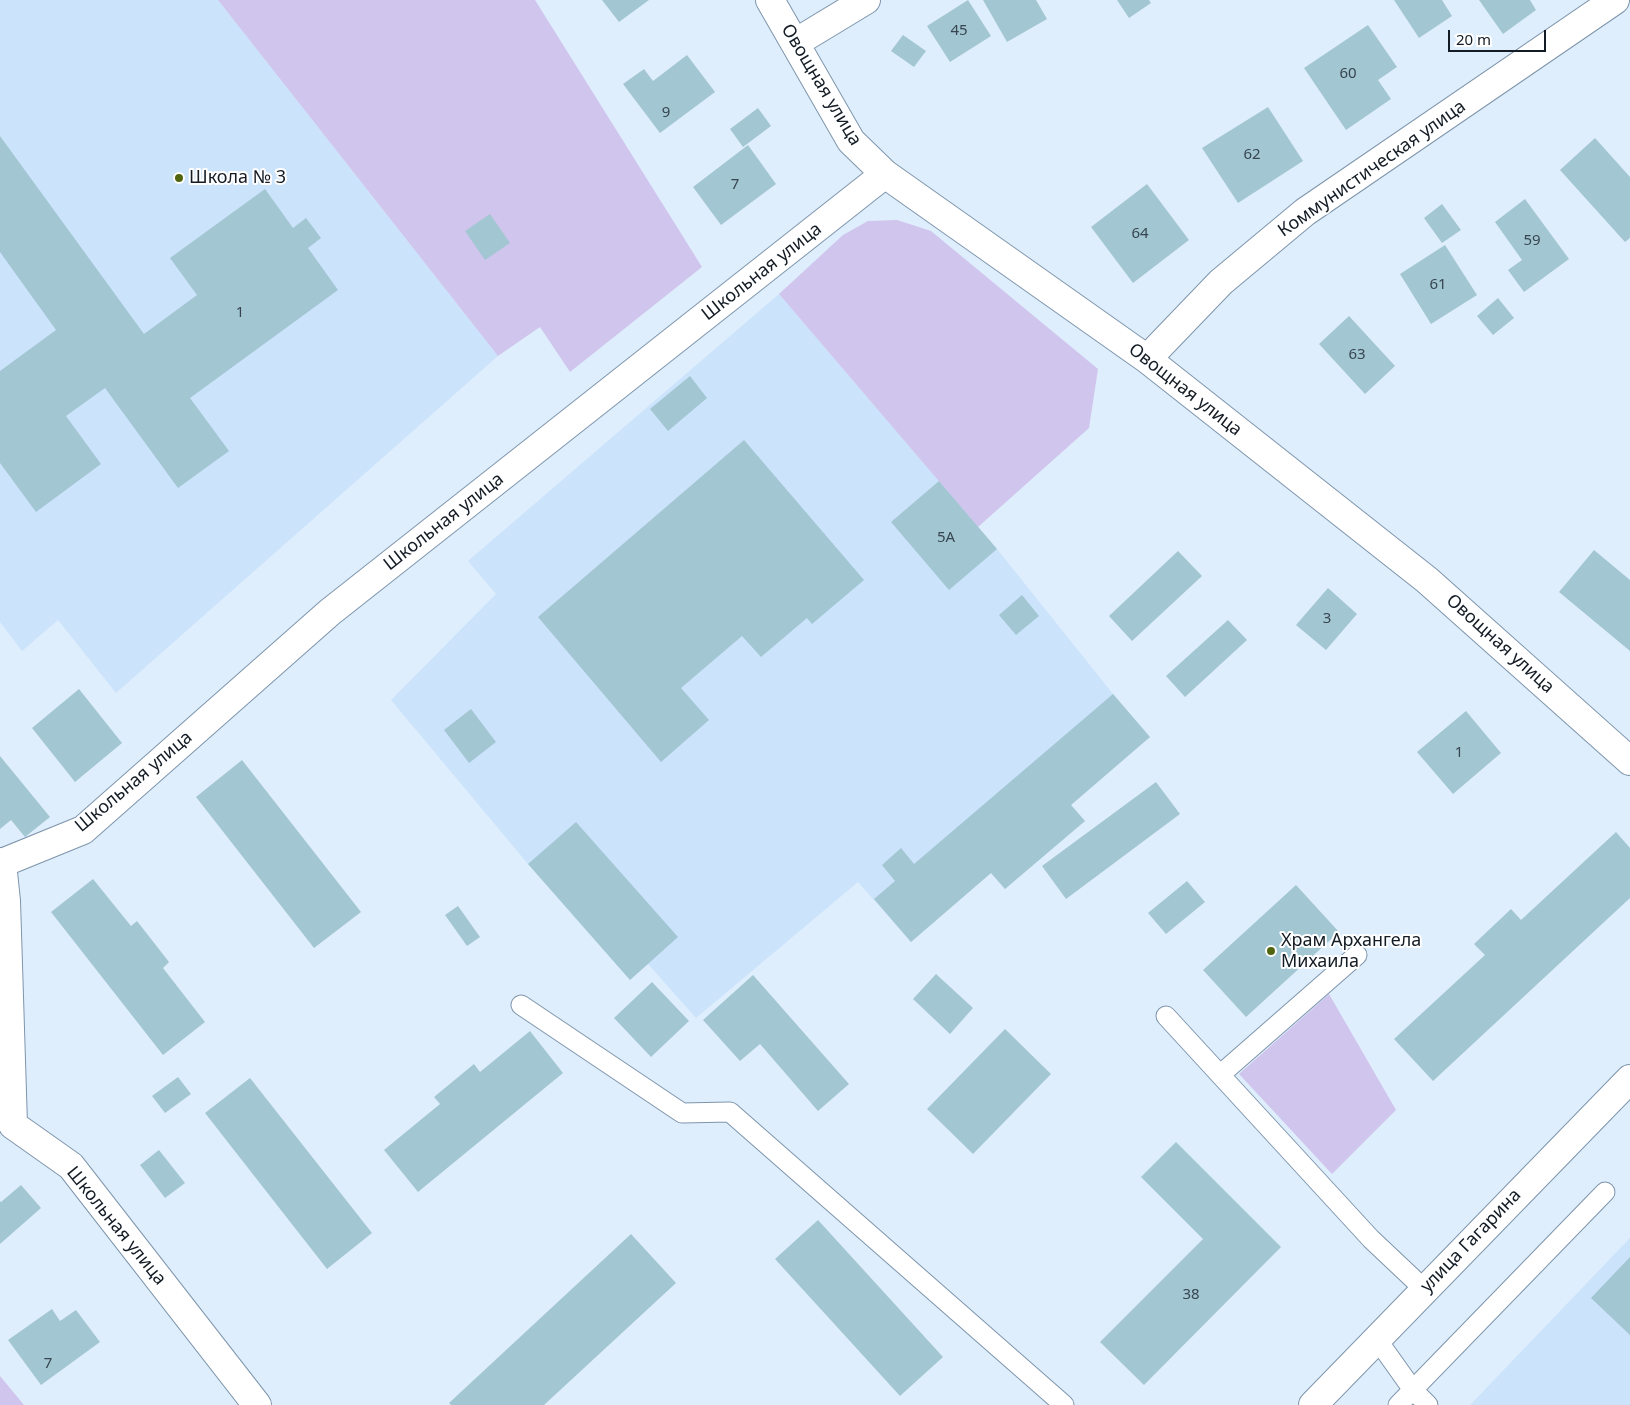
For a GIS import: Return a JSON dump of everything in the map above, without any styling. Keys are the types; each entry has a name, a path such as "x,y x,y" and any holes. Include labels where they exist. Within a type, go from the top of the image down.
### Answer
{"street":[{"name":"Овощная улица","path":"770,0 852,141 885,174 1147,359 1427,580 1630,761"},
{"path":"795,44 866,0"},
{"name":"Коммунистическая улица","path":"1147,359 1221,282 1305,212 1615,0"},
{"name":"Школьная улица","path":"257,1405 71,1166 13,1125 6,900 1,863 83,830 330,612 885,174"},
{"name":"улица Гагарина","path":"1312,1405 1630,1079"}],"lane":[{"path":"1220,1074 1357,955"},
{"path":"521,1006 682,1113 730,1112 1064,1405"},
{"path":"1166,1016 1371,1239 1424,1289"},
{"path":"1398,1405 1605,1192"},
{"path":"1376,1338 1414,1390 1428,1405"}],"shaded area":[{"name":"Школа № 3","path":"0,0 218,0 498,356 116,693 58,620 22,651 0,622"},
{"path":"218,0 535,0 702,267 570,372 540,327 498,356"},
{"path":"897,220 931,231 1098,369 1089,428 978,527 779,294 843,235 868,221"},
{"path":"779,294 997,549 1113,694 1150,737 1071,805 1085,821 1005,889 991,873 911,942 858,882 696,1018 648,964 630,980 528,864 391,700 496,594 468,561"},
{"path":"1329,994 1396,1110 1332,1174 1239,1074"},
{"path":"1630,1238 1630,1405 1470,1405 1471,1404"},
{"path":"0,1376 24,1405 0,1405"}],"building":[{"path":"602,0 649,0 619,22"},
{"path":"968,0 991,36 950,62 927,26"},
{"path":"983,0 1036,0 1047,19 1007,42"},
{"path":"1117,0 1149,0 1151,3 1129,18"},
{"path":"1394,0 1442,0 1452,16 1419,38"},
{"path":"1479,0 1530,0 1536,10 1503,34"},
{"path":"1368,25 1397,67 1378,80 1391,99 1346,130 1304,68"},
{"path":"903,35 926,51 914,67 891,51"},
{"path":"687,55 715,92 660,133 623,84 644,69 653,81"},
{"path":"1268,107 1303,161 1238,203 1202,148"},
{"path":"758,108 771,126 743,147 730,129"},
{"path":"0,136 144,334 197,295 170,258 265,189 293,228 306,218 321,238 308,248 338,290 190,398 229,451 178,488 105,388 66,416 101,464 36,512 0,463 0,371 56,330 0,252"},
{"path":"1595,138 1630,177 1630,238 1625,242 1560,170"},
{"path":"748,145 776,184 721,225 693,187"},
{"path":"1147,184 1189,240 1133,283 1091,227"},
{"path":"1525,199 1569,259 1524,292 1508,270 1522,260 1495,222"},
{"path":"1442,204 1461,230 1442,243 1424,218"},
{"path":"490,214 510,243 485,260 465,231"},
{"path":"1445,245 1477,295 1431,324 1400,274"},
{"path":"1498,298 1514,318 1493,335 1477,316"},
{"path":"1349,316 1395,366 1365,394 1319,344"},
{"path":"690,376 707,398 668,431 650,409"},
{"path":"744,440 864,580 812,624 807,618 761,657 742,636 681,688 709,720 661,762 538,617"},
{"path":"939,481 997,549 949,590 891,522"},
{"path":"1594,550 1630,580 1630,651 1559,592"},
{"path":"1178,551 1202,576 1132,641 1109,616"},
{"path":"1328,588 1357,614 1326,650 1296,625"},
{"path":"1022,595 1039,616 1016,635 999,615"},
{"path":"1228,620 1247,640 1185,697 1166,676"},
{"path":"79,689 122,743 75,782 32,728"},
{"path":"1113,694 1150,737 1071,805 1085,821 1005,889 991,873 911,942 874,899 895,881 882,865 901,848 914,864"},
{"path":"471,709 496,742 469,763 444,730"},
{"path":"1466,711 1501,753 1453,794 1417,752"},
{"path":"0,756 50,817 25,837 11,820 0,829"},
{"path":"242,760 361,912 314,948 196,797"},
{"path":"1156,782 1180,814 1066,899 1042,866"},
{"path":"576,822 678,937 630,980 528,864"},
{"path":"1616,832 1630,848 1630,898 1433,1081 1394,1039 1485,955 1474,944 1511,909 1521,920"},
{"path":"93,879 131,926 137,921 169,962 163,968 205,1022 163,1055 51,912"},
{"path":"1187,881 1205,902 1166,934 1148,913"},
{"name":"Храм Архангела Михаила","path":"1296,885 1339,932 1246,1017 1203,970"},
{"path":"458,906 480,937 467,946 445,915"},
{"path":"936,974 973,1008 950,1034 913,999"},
{"path":"753,975 849,1084 818,1111 760,1044 740,1061 703,1020"},
{"path":"652,982 689,1021 651,1057 614,1018"},
{"path":"1005,1029 1051,1074 973,1154 927,1109"},
{"path":"530,1031 563,1073 418,1192 384,1150 440,1104 434,1097 474,1064 480,1072"},
{"path":"178,1077 191,1094 165,1113 152,1096"},
{"path":"250,1078 372,1233 327,1269 205,1113"},
{"path":"1176,1142 1281,1247 1144,1385 1100,1342 1203,1239 1141,1177"},
{"path":"159,1150 185,1183 165,1198 140,1165"},
{"path":"21,1185 41,1208 0,1244 0,1201"},
{"path":"818,1220 943,1357 900,1396 775,1259"},
{"path":"631,1234 676,1283 544,1405 451,1405 449,1403"},
{"path":"1630,1257 1630,1335 1591,1298"},
{"path":"52,1309 60,1321 76,1310 100,1342 41,1385 8,1340"}],"place":[{"name":"Школа № 3","path":"179,178"},
{"name":"Храм Архангела Михаила","path":"1271,951"}]}
